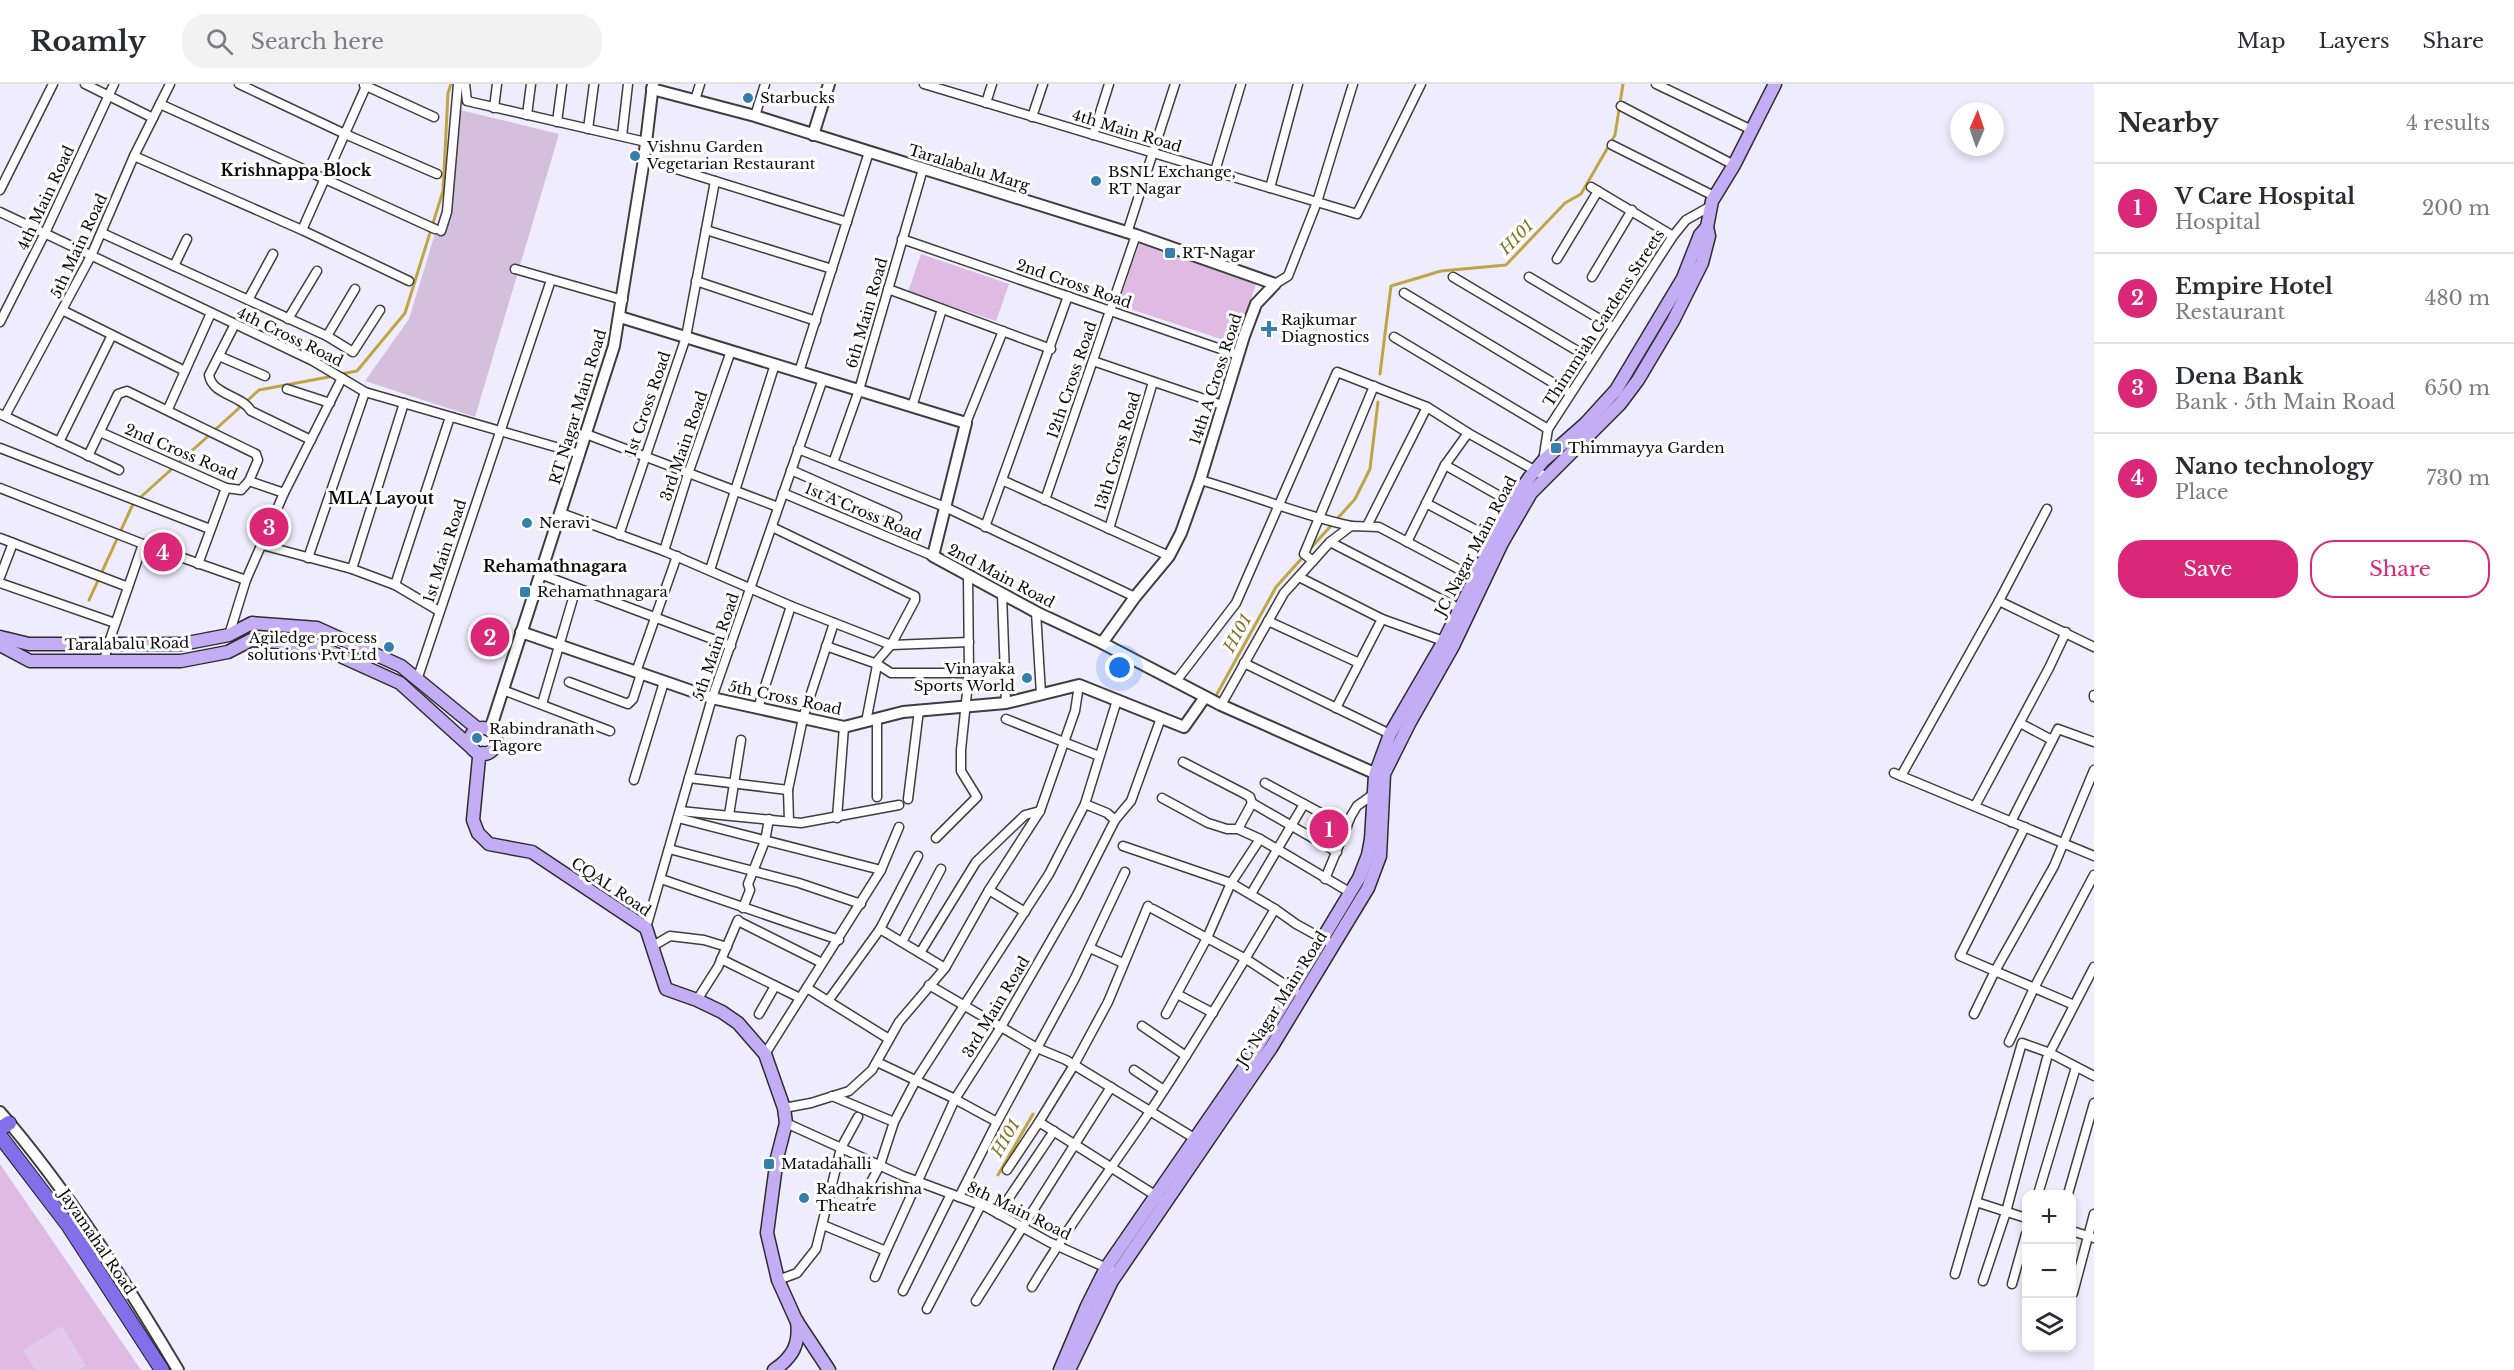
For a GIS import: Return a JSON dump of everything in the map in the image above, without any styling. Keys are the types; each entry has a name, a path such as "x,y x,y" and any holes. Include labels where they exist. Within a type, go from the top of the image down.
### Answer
{"main road":[{"path":"1713,201 1775,84"},
{"name":"JC Nagar Main Road","path":"1060,1370 1112,1271 1200,1142 1248,1062 1298,993 1328,942 1368,855 1380,776 1390,734 1448,643 1460,609 1480,581 1512,503 1616,390 1683,278 1700,235 1707,227 1713,201"},
{"name":"JC Nagar Main Road","path":"1380,776 1410,722 1480,581 1531,493 1541,469"},
{"name":"Taralabalu Road","path":"0,637 29,644 182,644 229,635 252,623 317,628 401,666 484,729"},
{"name":"Taralabalu Road","path":"0,645 30,661 181,661 228,652 251,639 316,645 400,683 478,751"},
{"path":"484,729 495,736 495,744 491,751 478,751 470,743 471,736 484,729"},
{"name":"CQAL Road","path":"478,751 473,820 478,833 489,844 532,852 646,928 664,987 722,1012 738,1023 765,1054 784,1108 786,1124 777,1158 767,1226 778,1280 796,1320 829,1370"},
{"name":"JC Nagar Main Road","path":"1328,942 1368,888 1376,869 1382,839 1379,793"},
{"name":"Jayamahal Road","path":"0,1136 68,1224 162,1370"},
{"name":"Jayamahal Road","path":"0,1147 60,1226 153,1370"},
{"name":"CQAL Road","path":"774,1370 797,1347 799,1335 796,1320"},
{"name":"JC Nagar Main Road","path":"1069,1370 1085,1323"}],"street":[{"path":"0,190 53,84"},
{"path":"85,84 153,118"},
{"name":"4th Main Road","path":"0,322 114,84"},
{"name":"5th Main Road","path":"2,415 64,311 92,256 134,156 170,84"},
{"path":"239,84 437,174"},
{"path":"160,104 431,228 447,212 458,84"},
{"path":"465,84 467,101 646,142"},
{"path":"495,108 497,84"},
{"path":"527,115 531,84"},
{"path":"557,122 562,84"},
{"path":"588,129 594,84"},
{"path":"622,136 628,84"},
{"path":"695,100 700,84"},
{"path":"755,117 765,84"},
{"path":"813,135 829,84"},
{"name":"4th Main Road","path":"924,84 946,87 986,103 1357,214 1421,84"},
{"path":"986,103 992,84"},
{"path":"1032,117 1043,84"},
{"path":"1093,135 1109,84"},
{"name":"12th Cross Road","path":"1045,500 1111,311 1175,84"},
{"path":"1215,171 1241,84"},
{"path":"1270,188 1298,84"},
{"name":"14th A Cross Road","path":"1102,643 1135,597 1169,556 1181,533 1256,304 1275,284 1288,276 1317,202 1353,84"},
{"path":"1656,84 1752,130"},
{"path":"302,230 365,85 434,117"},
{"name":"Taralabalu Marg","path":"652,86 1132,234 1275,284"},
{"name":"RT Nagar Main Road","path":"484,729 503,690 614,346 644,159 652,86"},
{"path":"1621,106 1734,165"},
{"path":"1612,145 1713,201"},
{"path":"800,372 869,152"},
{"path":"134,156 302,230 409,281"},
{"path":"644,159 847,222"},
{"name":"6th Main Road","path":"833,463 859,390 923,169"},
{"name":"1st Cross Road","path":"620,535 644,457 686,337 715,181"},
{"path":"1557,259 1594,189 1673,236"},
{"name":"Thimmiah Gardens Streets","path":"1541,469 1548,429 1570,393 1673,236 1686,220 1713,201"},
{"path":"1592,277 1632,210"},
{"name":"4th Cross Road","path":"0,213 45,232 235,324 333,372 366,392 580,454"},
{"path":"706,231 832,269"},
{"path":"102,233 327,336 353,352 380,310"},
{"path":"174,266 187,239"},
{"name":"2nd Cross Road","path":"903,239 1238,355"},
{"path":"248,300 273,254"},
{"path":"515,269 622,300"},
{"path":"288,319 317,271"},
{"path":"1453,277 1592,359"},
{"path":"1529,277 1613,327"},
{"name":"1st Main Road","path":"417,680 551,280"},
{"path":"696,281 816,321"},
{"path":"327,336 355,289"},
{"path":"888,289 1051,349"},
{"path":"1404,293 1570,393"},
{"path":"986,527 1068,296"},
{"path":"912,407 942,309"},
{"path":"64,311 185,371"},
{"path":"168,409 211,313"},
{"path":"620,317 966,423 1003,331"},
{"path":"235,324 209,375 210,381 214,386 248,405 251,411 311,440"},
{"path":"59,442 112,335"},
{"path":"1394,337 1548,429"},
{"name":"3rd Main Road","path":"664,551 688,474 732,351"},
{"path":"219,356 265,376"},
{"path":"1093,361 1222,405"},
{"path":"710,570 776,364"},
{"path":"1177,680 1236,603 1337,372 1427,407 1468,433 1541,469"},
{"path":"229,635 246,580 284,494 342,377"},
{"name":"5th Main Road","path":"646,928 712,698 823,379"},
{"name":"13th Cross Road","path":"1109,529 1153,382"},
{"path":"1313,561 1304,554 1374,386"},
{"path":"287,389 330,403"},
{"path":"88,456 118,394 127,391 168,409 256,454 258,460 249,481 284,494"},
{"path":"308,558 366,392"},
{"path":"352,569 404,403"},
{"path":"1367,526 1427,407"},
{"path":"2,415 119,470"},
{"path":"395,585 450,417"},
{"name":"2nd Main Road","path":"966,423 933,556 1036,612 1177,680 1221,705 1380,776"},
{"name":"2nd Cross Road","path":"100,432 226,488 241,490 249,481"},
{"path":"1407,542 1445,465 1468,433"},
{"path":"586,434 778,507"},
{"path":"0,448 210,529"},
{"path":"798,449 945,507 1135,597"},
{"path":"1445,465 1512,503"},
{"path":"791,470 897,517"},
{"path":"1002,480 1169,556"},
{"path":"1200,480 1279,504 1318,519 1351,526 1379,526 1480,581"},
{"path":"0,488 143,544 246,580"},
{"path":"198,564 226,488"},
{"name":"1st A Cross Road","path":"783,493 933,556"},
{"path":"1426,503 1495,540"},
{"path":"2047,509 1999,601 1897,774 2094,856"},
{"path":"561,513 677,556 791,606 891,645 969,642"},
{"path":"1221,705 1284,593 1330,542 1351,526"},
{"path":"772,527 915,596 891,645 877,664 872,721 877,797"},
{"path":"0,538 128,587"},
{"path":"1330,542 1460,609"},
{"path":"0,577 13,543"},
{"path":"104,661 143,544"},
{"path":"262,545 352,569 395,585 439,611"},
{"path":"569,682 628,704 632,702 655,617 677,556"},
{"path":"540,574 730,646"},
{"path":"936,838 977,797 961,771 969,673 968,576"},
{"path":"1299,577 1382,619 1448,643"},
{"path":"0,583 115,623"},
{"path":"542,704 576,588"},
{"path":"1002,594 1006,703"},
{"path":"1999,601 2094,646"},
{"path":"758,708 791,606"},
{"path":"1036,612 1041,694"},
{"path":"1336,708 1382,619"},
{"path":"1268,621 1359,663"},
{"path":"789,821 788,790 803,718 834,623"},
{"name":"5th Cross Road","path":"521,632 712,698 844,727 919,710 1006,703 1079,686"},
{"path":"1975,806 2066,632"},
{"path":"826,646 877,664 891,673 969,673"},
{"path":"1244,663 1390,734"},
{"path":"634,780 664,682"},
{"path":"784,1108 849,1091 873,1070 899,1022 945,968 989,890 1040,811 1075,711 1079,686 1184,727 1205,697"},
{"path":"503,690 610,730"},
{"path":"859,1205 880,1165 894,1122 916,1080 1049,874 1085,804 1117,700"},
{"path":"908,799 919,710"},
{"name":"3rd Main Road","path":"875,1277 956,1099 1001,1027 1077,895 1115,820 1131,801 1161,717"},
{"path":"1006,719 1100,756"},
{"path":"2020,723 2052,740"},
{"path":"837,818 844,727"},
{"path":"2011,822 2058,729 2094,742"},
{"path":"729,815 741,740"},
{"path":"1183,762 1245,794 1250,797 1252,803 1336,852"},
{"path":"1974,1014 2064,844 2094,770"},
{"path":"689,778 788,790"},
{"path":"1265,783 1347,827"},
{"path":"1325,879 1358,806 1379,793"},
{"path":"1162,798 1208,823 1227,829 1238,829 1260,839 1325,879 1351,892"},
{"path":"1238,829 1252,803"},
{"path":"1085,804 1107,813 1115,820"},
{"path":"1251,894 1304,804"},
{"path":"679,814 729,815 801,823 899,805"},
{"path":"920,952 976,862 1025,815 1040,811"},
{"path":"679,814 765,841 881,870"},
{"path":"743,908 750,890 748,884 765,841 769,819"},
{"path":"765,1054 839,940 881,870 899,826"},
{"path":"2025,827 1960,956 2074,1005"},
{"path":"1166,1014 1207,938 1231,883 1260,839"},
{"path":"1123,846 1231,883 1328,942"},
{"path":"669,849 799,883 861,904"},
{"path":"828,1001 880,929 918,856"},
{"path":"902,942 941,869"},
{"path":"903,1291 1090,948 1125,872"},
{"path":"2009,1042 2034,988 2094,875"},
{"path":"661,879 839,940"},
{"path":"989,890 1025,912"},
{"path":"1007,1170 1074,1065 1108,1002 1123,963 1150,908 1246,959 1298,993"},
{"path":"1032,1287 1056,1245 1112,1168 1186,1056 1275,909"},
{"path":"697,1000 722,959 738,921 822,963"},
{"path":"880,929 945,968"},
{"path":"653,946 670,936 704,940 727,947"},
{"path":"1090,948 1123,963"},
{"path":"722,959 801,998"},
{"path":"1983,1281 2006,1212 2050,1053 2094,967"},
{"path":"929,985 1037,1048 1074,1065 1200,1142"},
{"path":"759,1014 775,986"},
{"path":"807,988 889,1039"},
{"path":"1177,994 1213,1013"},
{"path":"1142,1026 1186,1056"},
{"path":"1955,1274 2022,1043 2050,1053 2094,1076"},
{"path":"877,1062 956,1099 997,1122"},
{"path":"2039,1190 2076,1066"},
{"path":"1134,1070 1164,1090"},
{"path":"976,1301 1111,1087"},
{"path":"832,1096 894,1122"},
{"path":"2069,1190 2094,1104"},
{"path":"778,1280 796,1273 807,1263 816,1249 841,1148 858,1117"},
{"path":"3,1121 43,1163 178,1370"},
{"path":"1039,1122 1161,1199"},
{"name":"8th Main Road","path":"786,1124 919,1182 981,1205 1056,1245 1112,1271"},
{"path":"998,1214 1054,1131"},
{"path":"1976,1202 2022,1217"},
{"path":"927,1309 981,1205"},
{"path":"2076,1284 2091,1237 2094,1214"},
{"path":"823,1225 886,1251"},
{"path":"2076,1232 2091,1237"},
{"path":"2012,1284 2023,1244"}],"shaded area":[{"path":"456,109 559,134 475,417 365,381 409,319 447,194"},
{"path":"1139,244 1256,284 1236,344 1118,305"},
{"path":"921,254 1009,284 996,321 908,292"},
{"path":"0,1164 141,1370 0,1370"},
{"path":"62,1326 86,1366 79,1370 35,1370 23,1350"}],"waterway":[{"path":"341,374 357,371 405,313 443,191 448,93 451,84"},
{"name":"H101","path":"1380,374 1391,286 1441,271 1506,265 1565,203 1581,194 1615,135 1623,84"},
{"path":"89,600 133,504 259,390 334,376"},
{"name":"H101","path":"1310,549 1355,499 1370,469 1378,402"},
{"name":"H101","path":"1217,694 1276,587 1303,557"},
{"name":"H101","path":"998,1175 1033,1114"}],"place":[{"name":"Starbucks","path":"748,98"},
{"name":"Vishnu Garden Vegetarian Restaurant","path":"635,156"},
{"name":"BSNL Exchange, RT Nagar","path":"1096,181"},
{"name":"RT Nagar","path":"1170,253"},
{"name":"Rajkumar Diagnostics","path":"1269,329"},
{"name":"Thimmayya Garden","path":"1556,448"},
{"name":"Neravi","path":"527,523"},
{"name":"Dena Bank","path":"269,527"},
{"name":"Nano technology","path":"163,552"},
{"name":"Rehamathnagara","path":"525,592"},
{"name":"Empire Hotel","path":"490,637"},
{"name":"Agiledge process solutions Pvt Ltd","path":"389,647"},
{"name":"Vinayaka Sports World","path":"1027,678"},
{"name":"Rabindranath Tagore","path":"477,738"},
{"name":"V Care Hospital","path":"1329,829"},
{"name":"Matadahalli","path":"769,1164"},
{"name":"Radhakrishna Theatre","path":"804,1198"}],"district":[{"name":"Krishnappa Block","path":"296,170"},
{"name":"MLA Layout","path":"381,498"},
{"name":"Rehamathnagara","path":"555,566"}]}
